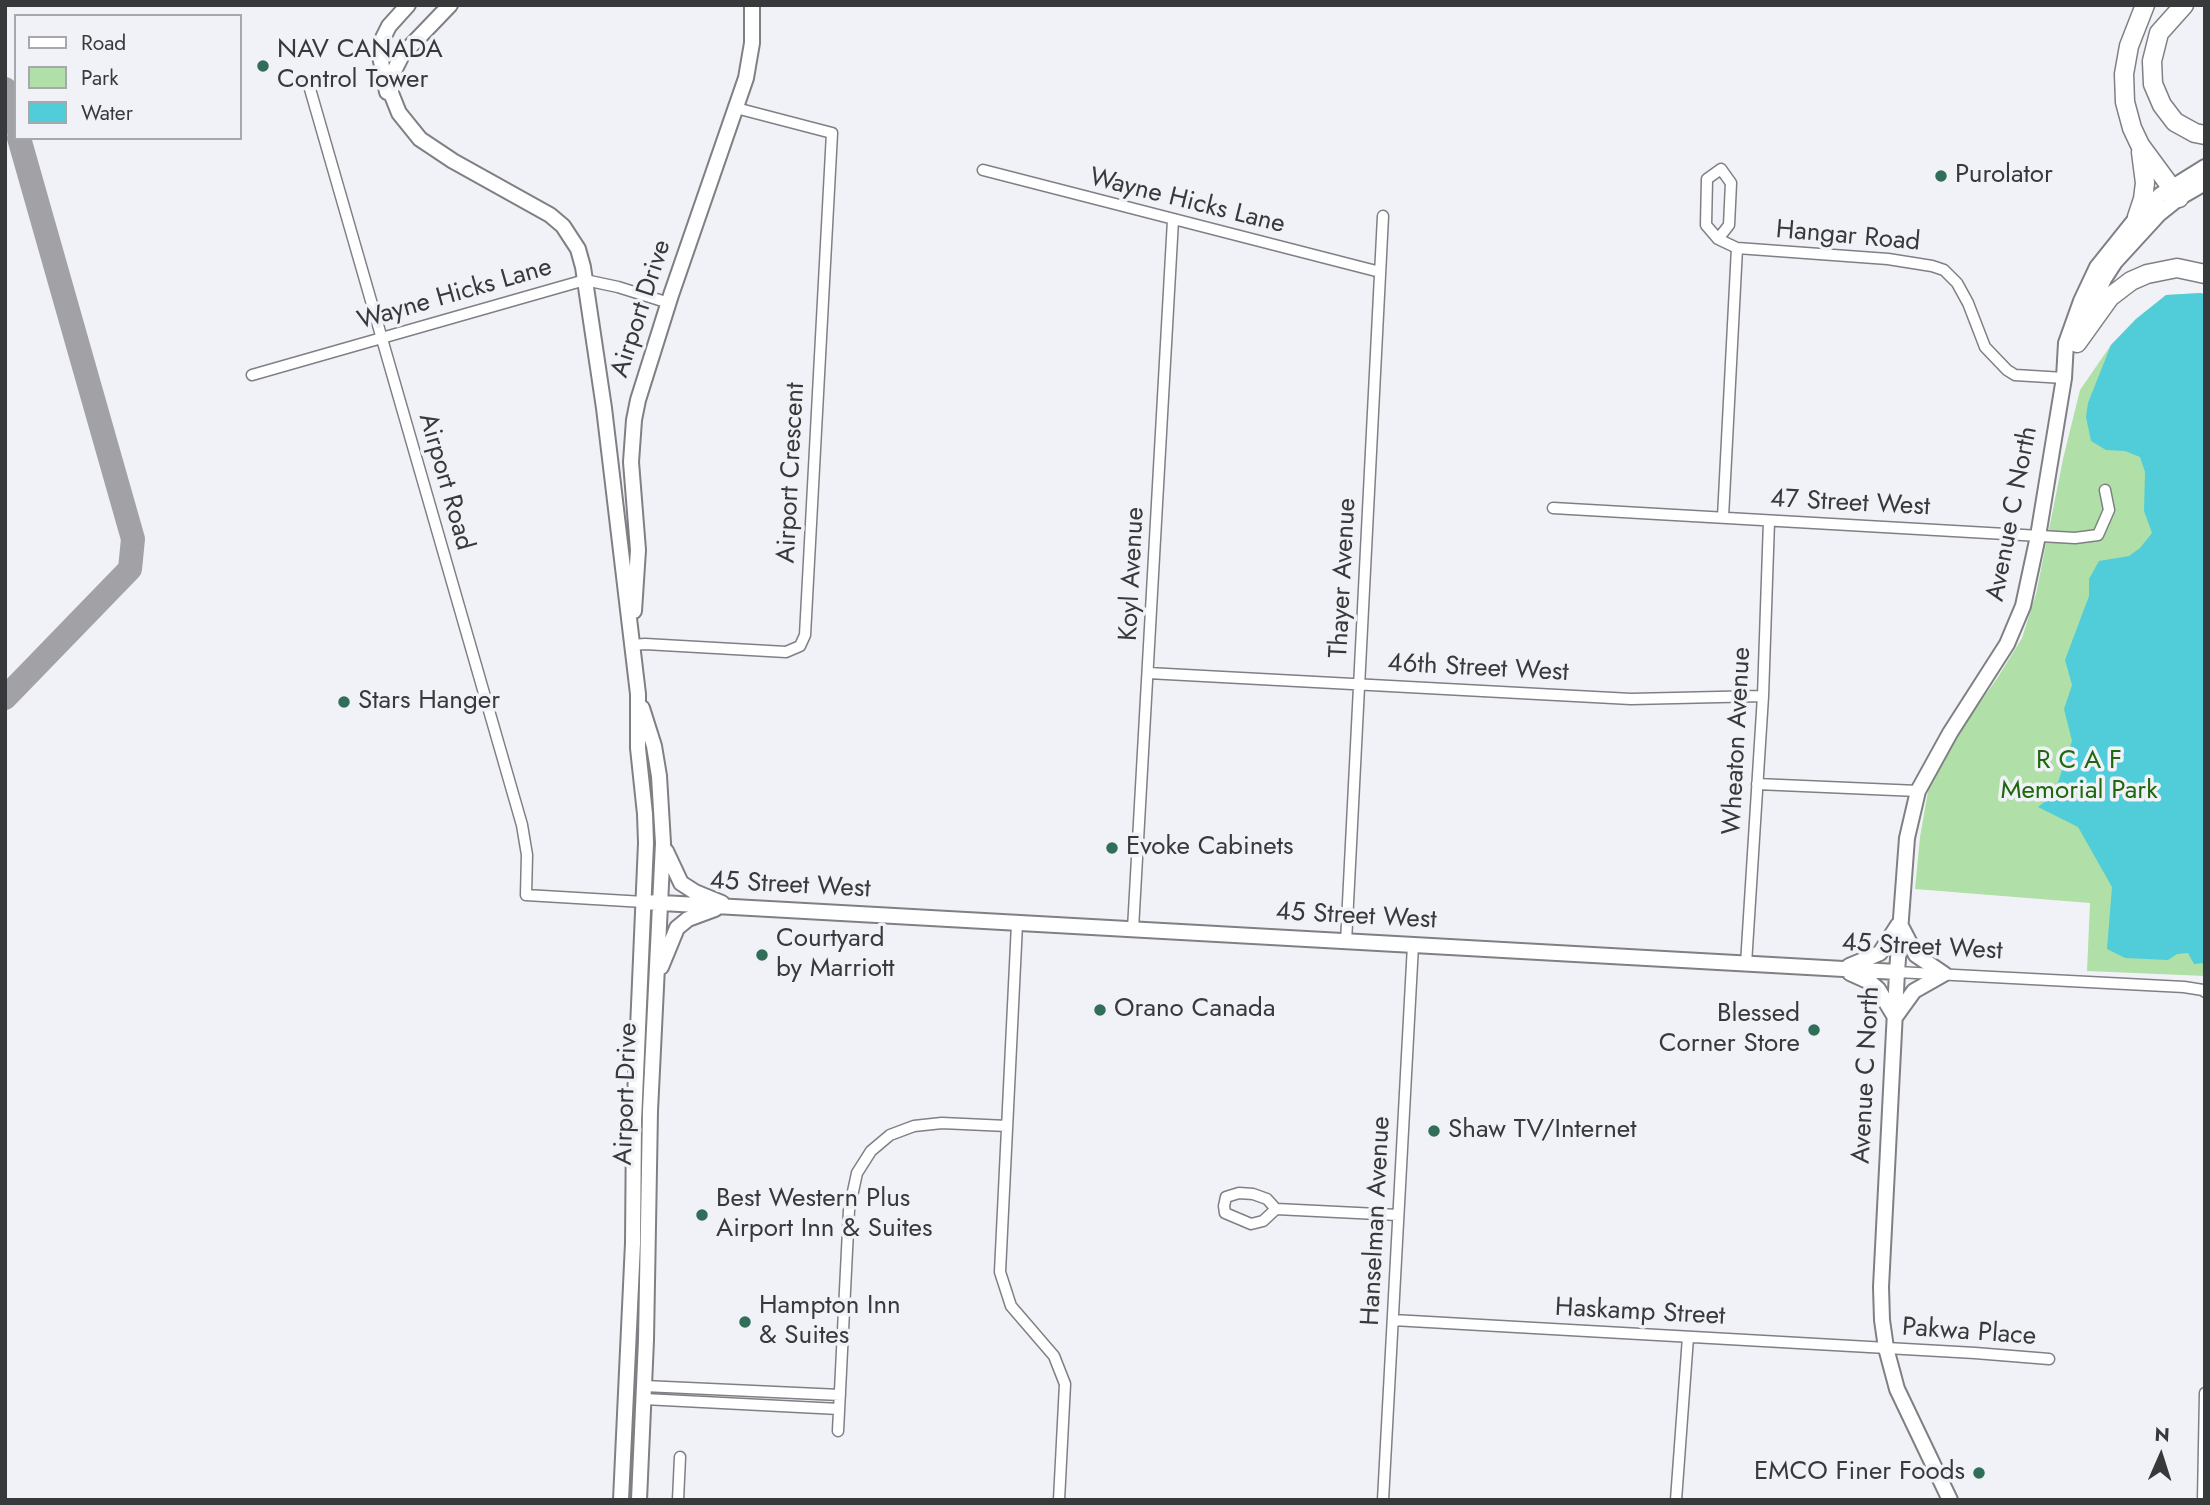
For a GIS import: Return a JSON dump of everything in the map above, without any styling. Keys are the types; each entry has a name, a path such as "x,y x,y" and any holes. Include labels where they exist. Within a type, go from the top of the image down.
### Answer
{"highway":[{"path":"2145,5 2129,46 2124,74 2125,102 2140,145 2175,193"},
{"path":"2184,5 2159,33 2152,61 2152,84 2162,105 2175,122 2195,133 2205,135"},
{"path":"2137,217 2145,183 2140,145"},
{"path":"2077,342 2110,297 2131,281 2147,274 2177,268 2205,274"}],"main road":[{"name":"Airport Drive","path":"408,5 389,26 380,49 386,90 412,131 435,150 536,205 563,226 578,249 585,280 604,408 638,694 638,748 646,823 634,1121 633,1243 621,1500"},
{"path":"396,108 391,93 392,75 396,65 402,55 450,5"},
{"name":"Airport Drive","path":"632,641 638,550 631,485 631,439 638,400 736,108 751,56 752,5"},
{"name":"Avenue C North","path":"1950,1500 1897,1389 1886,1348 1881,1287 1897,972 1907,838 1918,791 1950,733 2007,644 2028,590 2064,377 2066,343 2087,289 2097,267 2137,217 2175,193 2205,167"},
{"name":"Avenue C North","path":"2064,377 2090,307 2115,262 2175,193 2205,183"},
{"name":"Airport Drive","path":"638,694 659,776 663,844 650,1111 639,1500"},
{"path":"663,844 681,883 727,907"},
{"name":"45 Street West","path":"644,902 1897,972"},
{"path":"656,981 677,928 688,919 727,907"},
{"path":"1841,968 1880,953 1900,922"},
{"path":"1841,968 1870,982 1878,989 1895,1017 1911,994 1944,974 1916,955 1900,922"}],"street":[{"name":"Airport Road","path":"308,82 522,825 528,866 526,895"},
{"name":"Airport Crescent","path":"632,641 786,652 795,649 803,641 806,632 832,132 736,108"},
{"path":"1721,169 1731,183 1729,225 1718,239 1706,225 1707,179 1721,169"},
{"name":"Wayne Hicks Lane","path":"983,170 1380,272"},
{"name":"Thayer Avenue","path":"1346,942 1383,216"},
{"name":"Koyl Avenue","path":"1133,929 1172,220"},
{"name":"Hangar Road","path":"1718,239 1737,248 1888,259 1944,270 1957,284 1968,303 1985,347 2007,370 2015,374 2064,377"},
{"name":"Hangar Road","path":"1723,517 1737,248"},
{"name":"Wayne Hicks Lane","path":"252,375 585,280 669,303"},
{"name":"47 Street West","path":"1553,508 2075,538 2098,535 2109,510 2105,489"},
{"name":"Wheaton Avenue","path":"1746,964 1763,696 1769,521"},
{"name":"46th Street West","path":"1148,673 1631,699 1763,696"},
{"path":"1757,784 1918,791"},
{"name":"45 Street West","path":"526,895 644,902"},
{"path":"1017,924 1000,1272 1011,1306 1054,1356 1065,1384 1059,1500"},
{"name":"Hanselman Avenue","path":"1383,1500 1413,945"},
{"name":"45 Street West","path":"1897,972 2184,987 2205,992"},
{"path":"838,1432 850,1203 857,1174 870,1151 890,1135 914,1126 942,1123 1007,1126"},
{"path":"1276,1209 1264,1221 1251,1224 1225,1213 1224,1206 1226,1197 1240,1193 1267,1199 1276,1209 1398,1215"},
{"name":"Haskamp Street","path":"1393,1320 1886,1348"},
{"path":"1676,1500 1688,1337"},
{"name":"Pakwa Place","path":"1886,1348 2049,1359"},
{"path":"644,1392 839,1395"},
{"path":"644,1392 839,1409"},
{"path":"2203,1500 2205,1393"},
{"path":"678,1500 680,1457"}],"green space":[{"name":"R C A F Memorial Park","path":"2166,295 2205,295 2205,976 2087,971 2090,903 1915,889 1920,837 1928,791 1949,746 2022,638 2036,594 2080,390 2111,345 2136,319"}],"water":[{"path":"2166,295 2205,295 2205,963 2194,964 2188,953 2177,954 2168,960 2125,958 2107,949 2112,887 2078,827 2038,807 2054,794 2072,741 2064,709 2072,685 2065,660 2089,596 2089,579 2099,561 2129,556 2140,548 2152,533 2144,511 2145,472 2140,457 2125,451 2106,450 2091,441 2086,417 2088,403 2111,345 2136,319"}],"taxiway":[{"path":"5,89 14,119"},
{"path":"5,698 130,569 133,539 20,140"}],"place":[{"name":"NAV CANADA Control Tower","path":"263,66"},
{"name":"Purolator","path":"1941,176"},
{"name":"Stars Hanger","path":"344,702"},
{"name":"Evoke Cabinets","path":"1112,848"},
{"name":"Courtyard by Marriott","path":"762,955"},
{"name":"Orano Canada","path":"1100,1010"},
{"name":"Blessed Corner Store","path":"1814,1030"},
{"name":"Shaw TV/Internet","path":"1434,1131"},
{"name":"Best Western Plus Airport Inn & Suites","path":"702,1215"},
{"name":"Hampton Inn & Suites","path":"745,1322"},
{"name":"EMCO Finer Foods","path":"1979,1473"}]}
